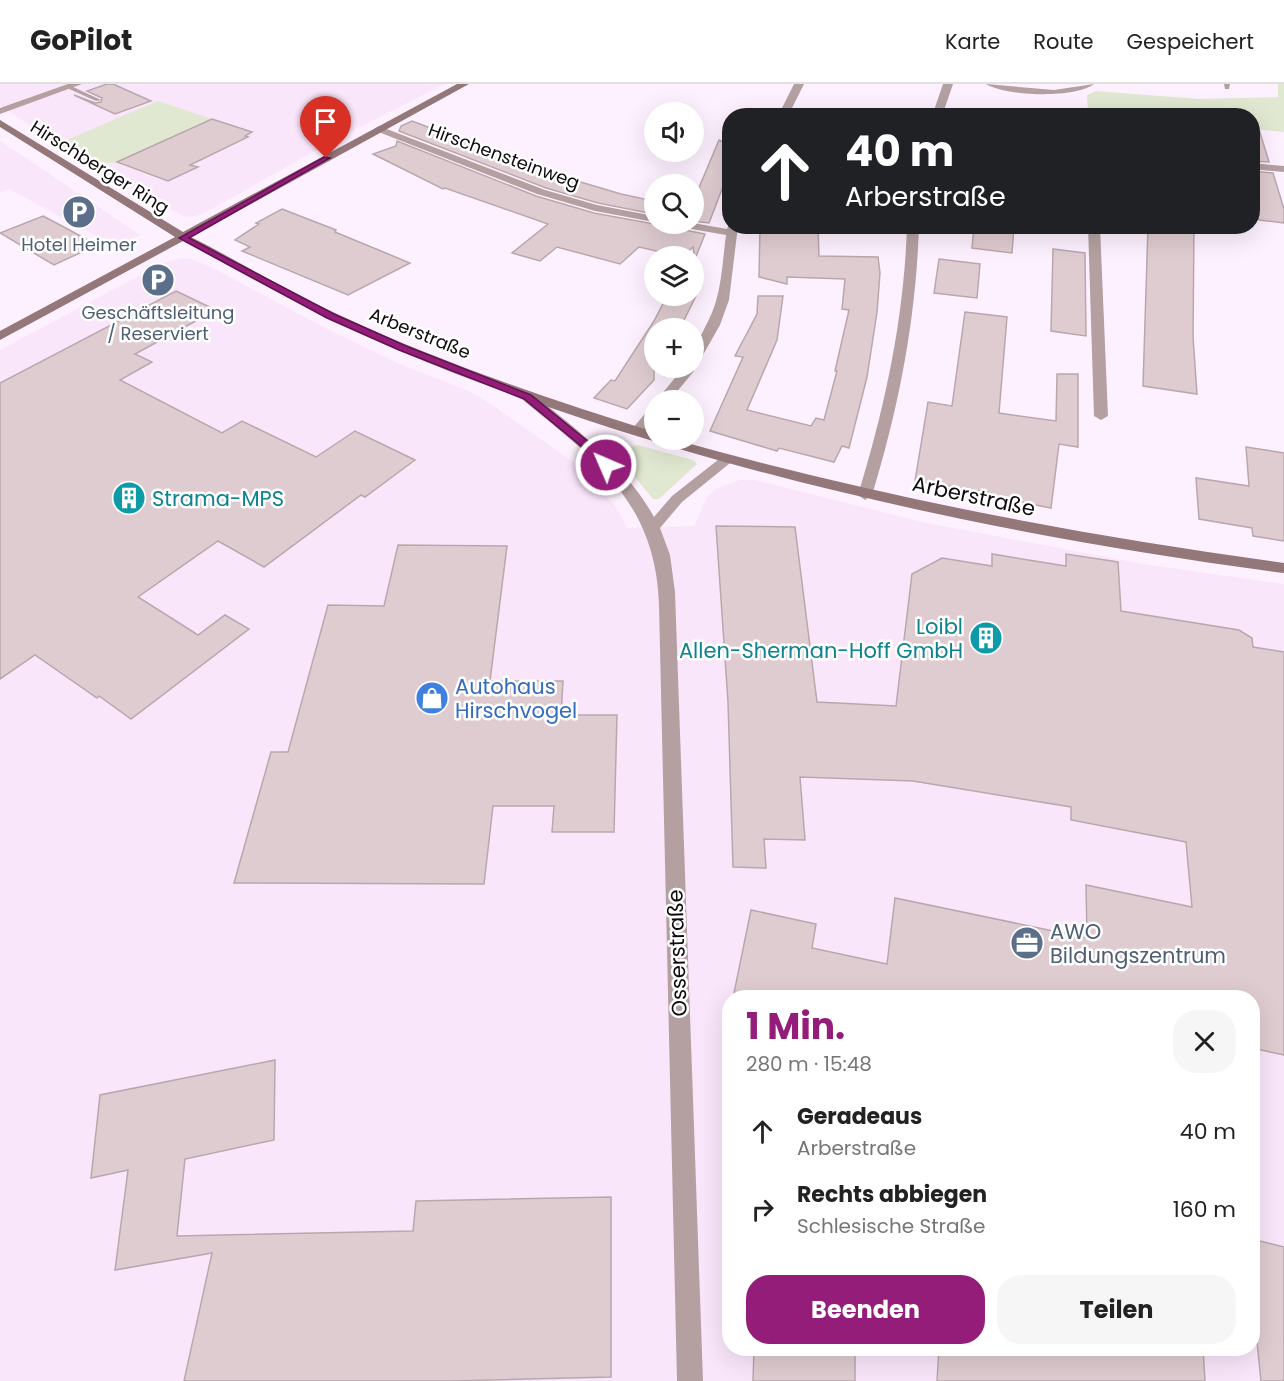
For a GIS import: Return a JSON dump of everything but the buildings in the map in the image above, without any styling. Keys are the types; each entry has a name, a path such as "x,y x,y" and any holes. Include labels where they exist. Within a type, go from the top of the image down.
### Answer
{"street":[{"path":"0,336 464,84"},
{"path":"787,108 799,84"},
{"path":"940,108 948,84"},
{"path":"991,84 1050,91 1080,89 1089,84"},
{"path":"0,111 73,86"},
{"name":"Hirschberger Ring","path":"0,123 183,238"},
{"name":"Hirschensteinweg","path":"379,129 541,192 595,208 644,217"},
{"path":"1260,167 1284,169"},
{"path":"704,227 722,229"},
{"path":"704,343 714,325 723,300 731,234"},
{"path":"865,495 896,388 909,301 913,234"},
{"path":"1095,234 1101,416"},
{"name":"Arberstraße","path":"183,238 331,316 403,348 528,397 644,434"},
{"path":"671,390 681,378"},
{"name":"Osserstraße","path":"528,397 591,449 621,481 652,528 662,554 666,584 690,1381"},
{"path":"637,432 644,424"},
{"name":"Arberstraße","path":"697,450 865,495 1059,535 1284,568"},
{"path":"652,528 677,499 728,459"}],"lane":[{"path":"73,86 98,100"}],"shaded area":[{"path":"0,84 445,84 338,138 203,214 192,217 183,216 87,165 0,105"},
{"name":"Hotel Heimer","path":"0,141 140,235 115,246 9,189 0,192"},
{"path":"181,258 191,259 209,266 329,330 400,364 469,391 491,404 579,466 616,507 627,528 694,526 707,497 717,488 739,480 755,480 922,522 1143,564 1284,584 1284,1381 0,1381 0,350 163,263"}],"green space":[{"path":"1278,84 1284,84 1284,132 1260,130 1260,108 1088,108 1087,95 1096,91 1199,99 1278,97"},
{"path":"158,101 212,119 117,162 87,165 57,144"},
{"path":"638,445 644,447 644,450 656,450 693,460 697,464 659,499 653,499 620,459 624,449"}],"place":[{"name":"Hotel Heimer","path":"79,212"},
{"name":"Geschäftsleitung / Reserviert","path":"158,280"},
{"name":"Strama-MPS","path":"129,498"},
{"name":"Loibl Allen-Sherman-Hoff GmbH","path":"986,638"},
{"name":"Autohaus Hirschvogel","path":"432,698"},
{"name":"AWO Bildungszentrum","path":"1027,943"}],"route":[{"path":"326,158 183,238 331,316 403,348 528,397 591,449 606,465"}]}
